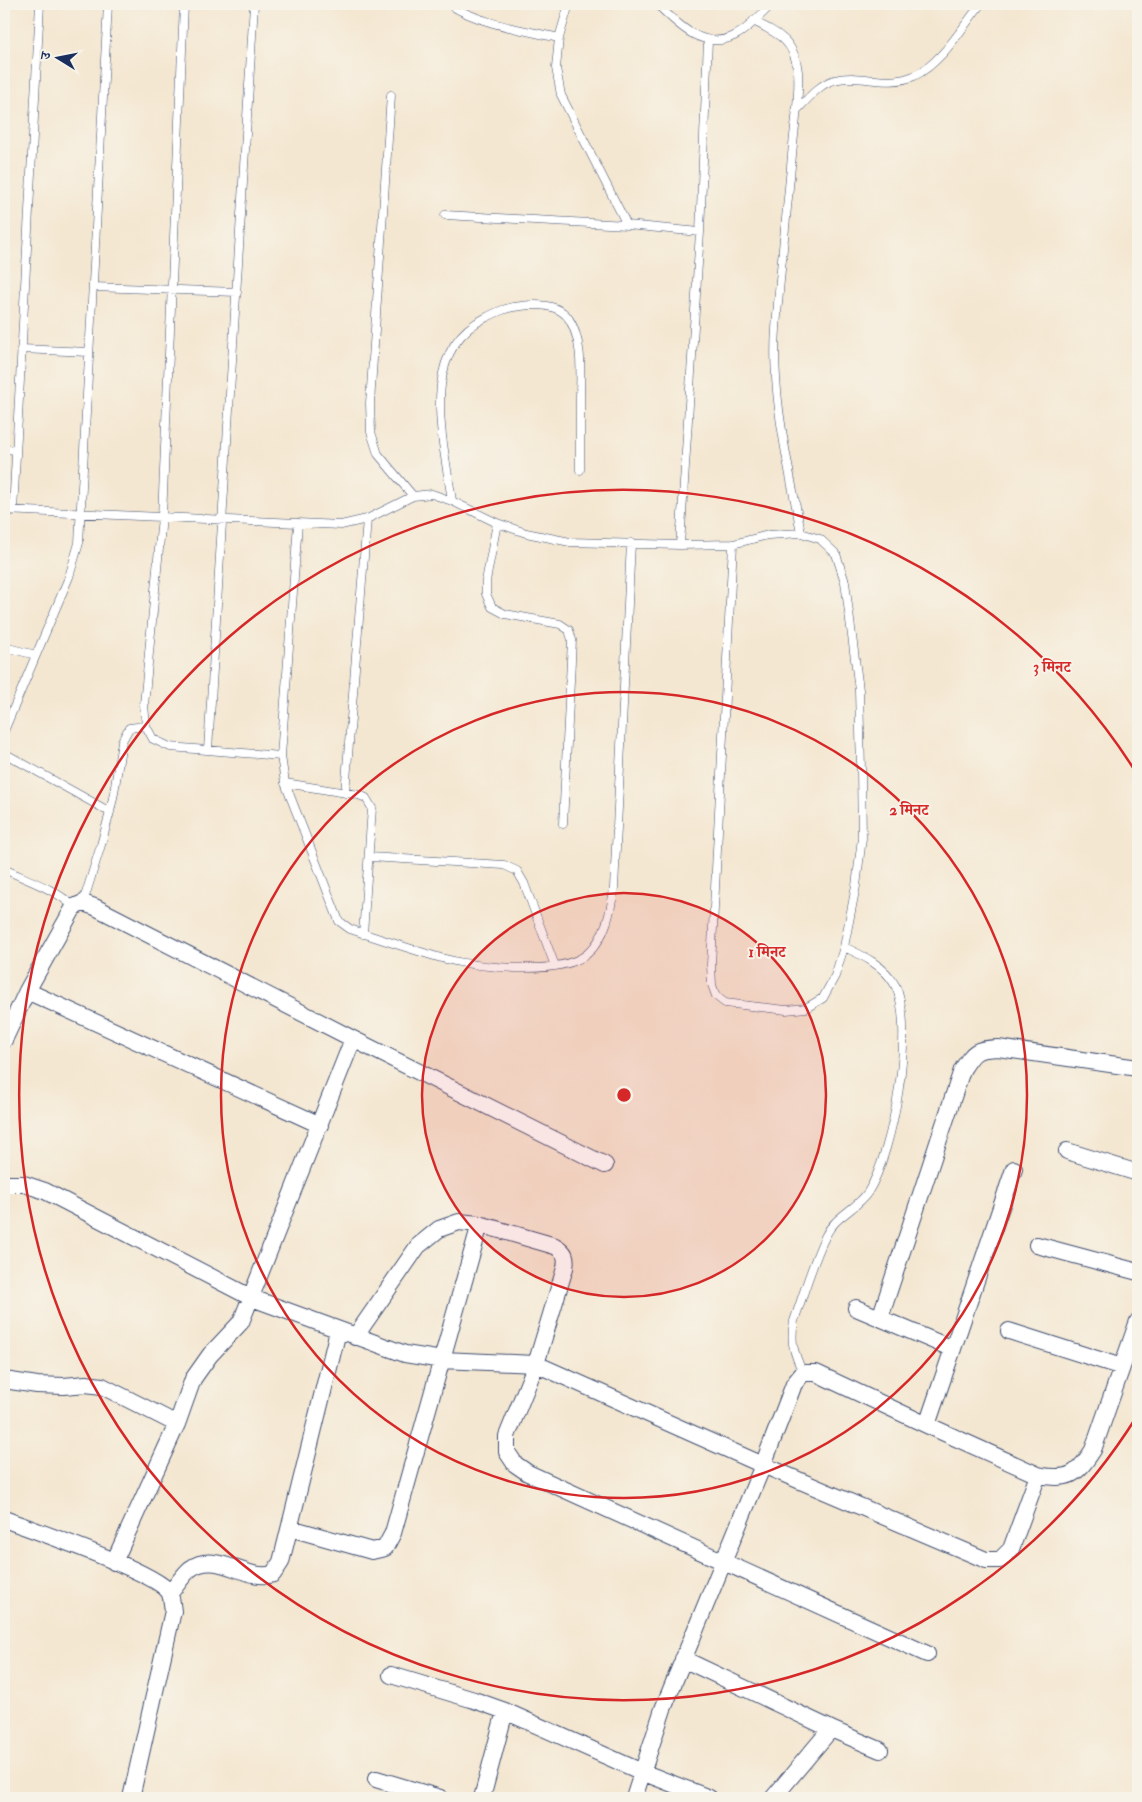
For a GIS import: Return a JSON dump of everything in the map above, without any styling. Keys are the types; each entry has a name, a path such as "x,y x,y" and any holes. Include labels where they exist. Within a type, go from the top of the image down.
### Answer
{"street":[{"path":"4,1040 27,991 78,905 96,907 605,1166"},
{"path":"27,991 320,1125"},
{"path":"114,1562 177,1424 193,1379 210,1355 241,1322 252,1298 353,1039"},
{"path":"880,1318 962,1070 970,1057 980,1049 998,1048 1138,1068"},
{"path":"1067,1151 1138,1173"},
{"path":"927,1425 1014,1169"},
{"path":"4,1184 24,1184 45,1191 252,1298 405,1354 442,1360 536,1364 763,1465 986,1560 1000,1560 1010,1549 1038,1474"},
{"path":"355,1337 418,1246 439,1229 459,1222 480,1224 555,1246 564,1251 567,1256 565,1268 536,1364 507,1436 507,1452 515,1464 528,1473 723,1563 927,1654"},
{"path":"290,1528 372,1551 384,1548 393,1533 480,1224"},
{"path":"1037,1245 1138,1272"},
{"path":"856,1308 953,1348"},
{"path":"634,1798 663,1709 763,1465 794,1384 803,1373 816,1373 1038,1474 1054,1478 1070,1476 1081,1468 1093,1450 1138,1321"},
{"path":"170,1593 190,1569 201,1563 212,1562 264,1577 273,1574 281,1562 338,1330"},
{"path":"1009,1331 1122,1367"},
{"path":"4,1380 37,1385 86,1384 102,1386 177,1424"},
{"path":"4,1519 114,1562 160,1583 170,1593 173,1611 131,1798"},
{"path":"683,1659 880,1750"},
{"path":"390,1675 474,1700 642,1772 709,1798"},
{"path":"482,1798 505,1712"},
{"path":"773,1798 831,1728"},
{"path":"376,1779 440,1798"}],"lane":[{"path":"13,511 40,4"},
{"path":"4,731 69,577 79,543 108,4"},
{"path":"184,4 162,517 144,705 146,726 153,739 170,747 281,756"},
{"path":"208,750 254,4"},
{"path":"449,4 475,16 505,26 559,38"},
{"path":"569,4 559,38 556,68 561,95 626,225"},
{"path":"656,4 678,26 691,34 708,40 724,40 736,36 770,6 776,4"},
{"path":"796,111 816,91 833,80 857,79 892,82 914,76 936,62 979,6 970,4"},
{"path":"753,21 777,32 790,45 798,71 776,332 776,374 779,410 801,533"},
{"path":"680,546 700,232 708,40"},
{"path":"391,95 370,403 372,432 378,454 413,496"},
{"path":"445,216 626,225 700,232"},
{"path":"93,288 237,292"},
{"path":"452,501 441,424 440,391 444,366 455,343 473,323 506,307 535,304 556,308 569,318 577,336 580,356 580,470"},
{"path":"22,348 90,352"},
{"path":"4,449 16,450"},
{"path":"4,510 341,525 367,519 413,496 432,494 452,501 497,523 526,533 570,542 680,546 734,544 768,535 801,533 820,539 836,554 845,582 859,690 862,838 856,886 844,947 835,976 823,998 806,1008 786,1010 724,1003 716,996 712,984 711,965 734,544"},
{"path":"345,793 367,519"},
{"path":"298,523 281,756 285,783 339,921 350,929 363,934 443,958 470,963 531,968 555,966 576,960 588,953 599,938 609,917 614,888 631,543"},
{"path":"497,523 486,581 486,594 492,607 506,614 560,624 569,630 572,640 563,824"},
{"path":"4,647 36,655"},
{"path":"4,869 78,905 101,845 110,812 122,741 129,728 146,726"},
{"path":"4,754 110,812"},
{"path":"285,783 366,798 372,808 363,934"},
{"path":"368,857 504,865 518,871 555,966"},
{"path":"803,1373 793,1351 792,1334 794,1321 826,1234 836,1220 852,1209 867,1193 877,1174 887,1148 902,1072 904,1030 901,1000 894,983 881,968 866,957 844,947"}]}
